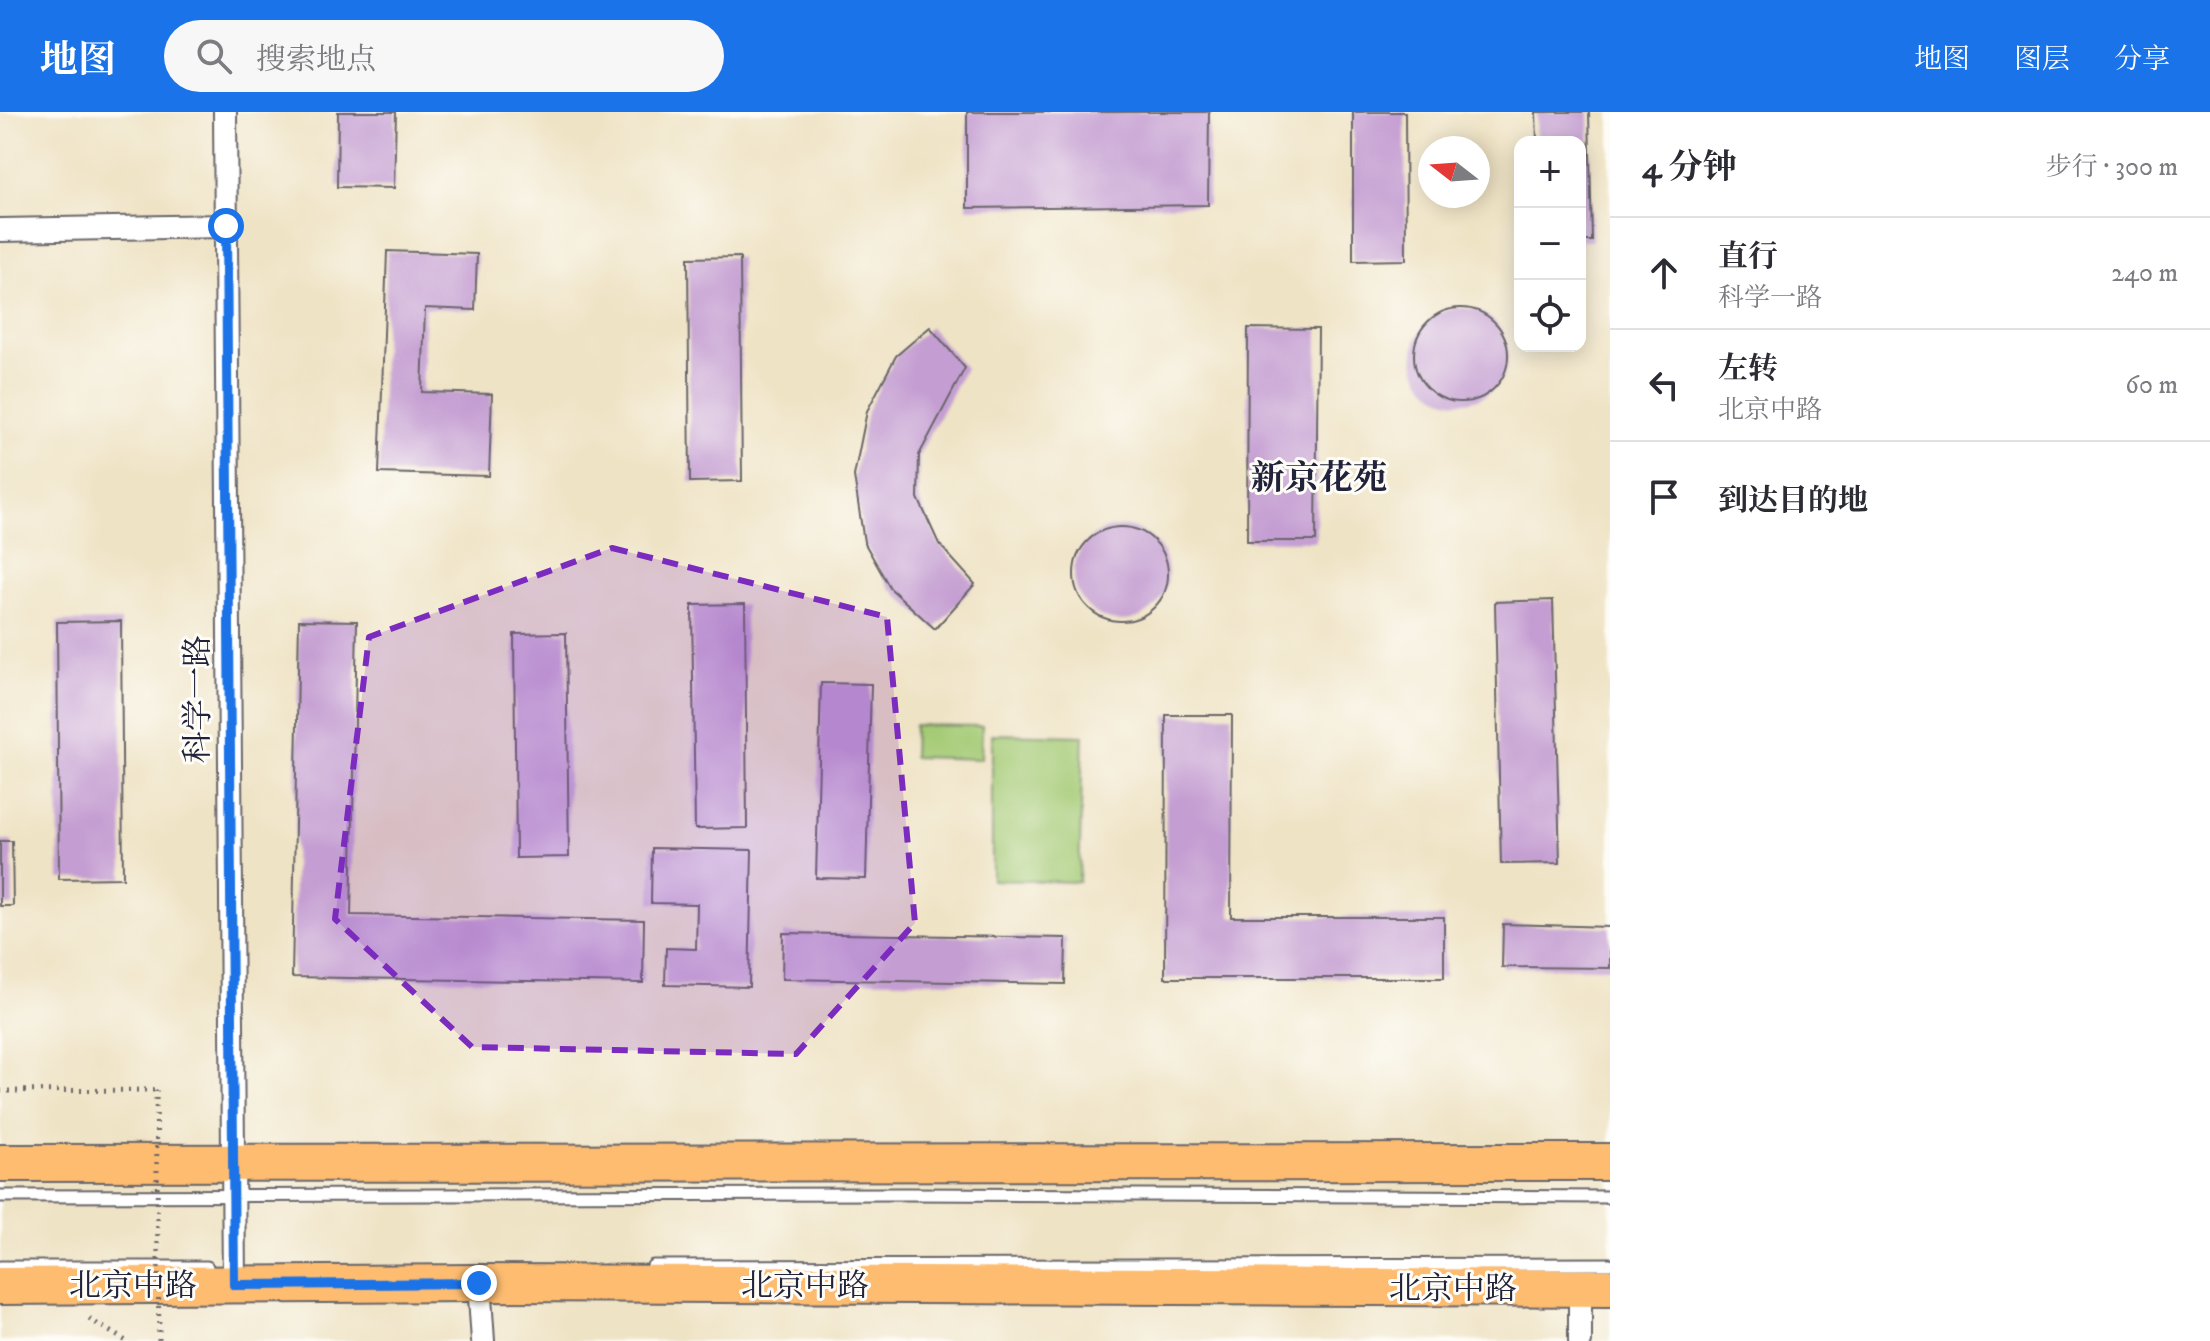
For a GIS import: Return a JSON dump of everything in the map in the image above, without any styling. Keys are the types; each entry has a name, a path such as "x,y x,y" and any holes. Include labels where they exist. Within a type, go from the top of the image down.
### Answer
{"main road":[{"path":"0,1163 232,1179 1610,1162"},
{"name":"北京中路","path":"0,1286 239,1273 479,1283 1595,1288"}],"street":[{"name":"科学一路","path":"225,112 232,1179 239,1273"},
{"path":"0,230 226,226"},
{"path":"479,1283 483,1341"},
{"path":"1580,1341 1595,1288"}],"lane":[{"path":"0,1196 232,1179 939,1194 1610,1197"},
{"path":"633,1266 1610,1264"},
{"path":"0,1267 239,1273"}],"path":[{"path":"0,1091 156,1090 159,1341"}],"highlighted area":[{"path":"612,548 887,617 915,923 796,1054 472,1047 335,919 369,637"}],"green space":[{"path":"914,725 982,726 981,759 913,757"},
{"path":"992,734 1083,736 1079,882 992,880"}],"building":[{"path":"338,112 396,112 394,188 337,187"},
{"path":"967,112 1209,112 1208,205 967,208"},
{"path":"1353,112 1405,112 1406,260 1353,261"},
{"path":"1536,112 1589,112 1592,241 1586,241 1586,136 1537,136"},
{"path":"387,251 477,254 475,310 425,308 422,392 492,394 489,476 379,473"},
{"path":"740,257 742,481 690,482 688,258"},
{"path":"1461,308 1479,312 1494,322 1504,337 1508,355 1504,373 1494,388 1479,398 1461,402 1443,398 1428,388 1418,373 1414,355 1418,337 1428,322 1443,312"},
{"path":"930,327 965,368 919,455 918,498 939,544 975,584 935,629 890,588 864,542 854,476 867,411 896,356"},
{"path":"1248,328 1318,329 1316,541 1247,541"},
{"path":"1121,527 1139,531 1154,541 1164,556 1168,574 1164,592 1154,607 1139,617 1121,621 1103,617 1088,607 1078,592 1074,574 1078,556 1088,541 1103,531"},
{"path":"1553,600 1560,863 1501,864 1495,602"},
{"path":"745,604 747,828 695,829 692,605"},
{"path":"299,620 357,621 351,915 644,920 643,983 292,977"},
{"path":"121,621 123,878 59,879 57,622"},
{"path":"566,633 569,857 516,858 514,634"},
{"path":"821,683 871,684 866,879 816,878"},
{"path":"1166,715 1232,715 1231,917 1444,917 1444,978 1165,978"},
{"path":"0,841 12,841 13,906 0,906"},
{"path":"652,848 752,850 749,987 665,985 666,948 696,949 697,904 651,903"},
{"path":"1503,924 1610,927 1610,968 1502,967"},
{"path":"783,933 1066,938 1065,984 782,979"}],"district":[{"name":"新京花苑","path":"1319,477"}],"route":[{"path":"226,226 234,1285 479,1283"}]}
